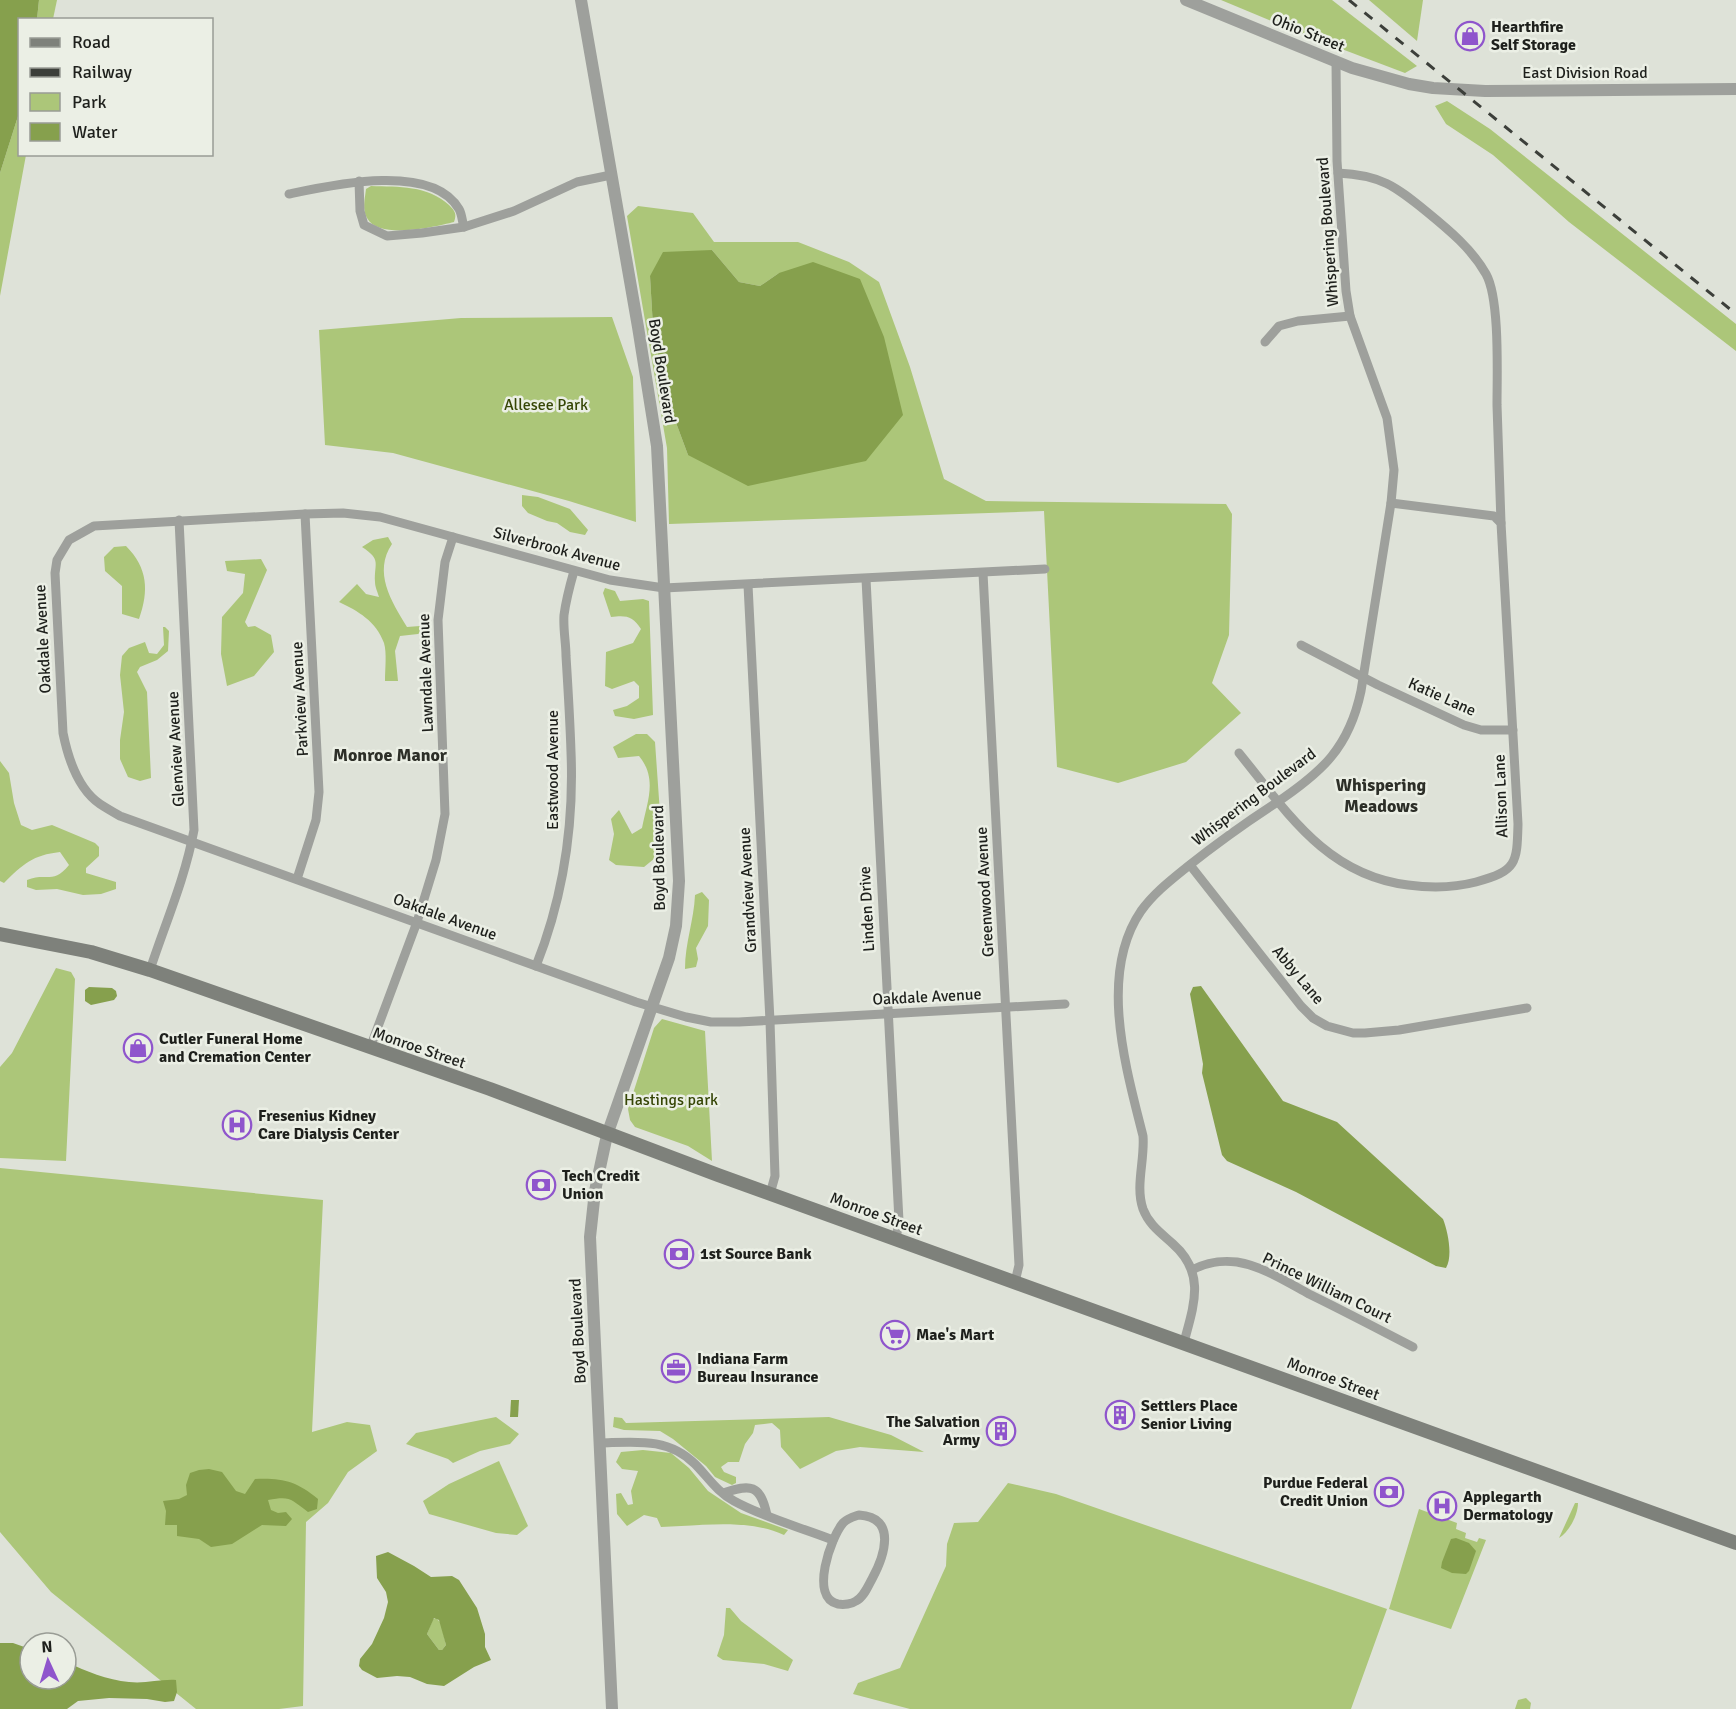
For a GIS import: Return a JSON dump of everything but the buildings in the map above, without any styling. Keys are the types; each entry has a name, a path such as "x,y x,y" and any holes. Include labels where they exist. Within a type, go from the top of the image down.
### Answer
{"main road":[{"name":"Monroe Street","path":"0,934 73,948 150,970 490,1089 608,1135 1736,1543"}],"street":[{"name":"Boyd Boulevard","path":"581,0 657,446 679,881 676,926 669,958 608,1135 594,1191 590,1237 612,1709"},
{"name":"Ohio Street","path":"1186,0 1352,68 1388,80 1433,88"},
{"name":"Whispering Boulevard","path":"1184,1342 1192,1314 1196,1287 1190,1263 1149,1220 1140,1198 1143,1136 1122,1047 1118,987 1122,961 1136,919 1157,892 1225,836 1314,775 1334,755 1350,730 1356,715 1374,619 1394,470 1387,418 1350,316 1344,273 1338,173 1336,62"},
{"name":"East Division Road","path":"1433,88 1485,91 1736,89"},
{"name":"Allison Lane","path":"1239,753 1299,827 1324,850 1336,859 1379,880 1437,888 1460,886 1484,880 1508,869 1517,854 1518,824 1501,523 1493,297 1487,275 1455,234 1399,190 1381,179 1360,174 1338,173"},
{"path":"359,181 360,211 364,225 387,236 464,227 514,211 577,182 611,174"},
{"path":"289,194 359,181 409,183 439,191 453,202 460,211 464,227"},
{"path":"1265,342 1279,326 1298,321 1350,316"},
{"path":"1391,503 1494,516 1501,523"},
{"name":"Silverbrook Avenue","path":"69,540 94,526 305,514 362,514 610,580 664,588 1045,569"},
{"name":"Parkview Avenue","path":"297,879 316,820 319,792 305,514"},
{"name":"Glenview Avenue","path":"150,970 182,880 192,842 194,816 179,520"},
{"name":"Lawndale Avenue","path":"370,1048 417,922 436,860 445,814 438,621 445,562 453,537"},
{"name":"Oakdale Avenue","path":"69,540 57,560 55,573 63,734 70,760 82,784 98,803 120,816 536,966 686,1017 711,1022 770,1021 1065,1004"},
{"name":"Eastwood Avenue","path":"536,966 558,896 569,835 572,795 564,616 574,571"},
{"name":"Greenwood Avenue","path":"983,573 1019,1265 1015,1282"},
{"name":"Linden Drive","path":"866,579 898,1221 896,1239"},
{"name":"Grandview Avenue","path":"748,585 770,1021 775,1176 770,1194"},
{"name":"Katie Lane","path":"1301,645 1464,725 1482,730 1513,730"},
{"name":"Abby Lane","path":"1190,865 1301,1006 1313,1018 1327,1026 1353,1033 1379,1033 1527,1008"},
{"name":"Prince William Court","path":"1192,1270 1207,1262 1221,1261 1238,1262 1253,1267 1278,1277 1413,1347"},
{"path":"600,1443 646,1442 676,1449 694,1463 711,1484 734,1501 832,1540"},
{"path":"723,1493 748,1487 757,1489 764,1499 767,1515"},
{"path":"859,1515 872,1517 881,1525 885,1541 882,1557 863,1595 857,1601 848,1604 837,1604 828,1598 823,1587 832,1540 842,1524 859,1515"}],"green space":[{"path":"39,0 57,0 53,18 37,18"},
{"path":"1221,0 1332,0 1417,66 1405,73"},
{"path":"1369,0 1423,0 1417,41"},
{"path":"1447,101 1490,129 1736,324 1736,351 1569,222 1493,155 1446,124 1435,106"},
{"path":"18,116 18,156 26,156 0,296 0,173"},
{"path":"371,186 422,190 440,198 453,209 454,222 408,230 383,229 373,225 365,215 364,208 366,189"},
{"path":"638,206 693,213 714,242 798,242 849,262 879,282 910,367 944,479 986,501 1226,504 1232,514 1229,635 1212,683 1241,713 1186,762 1118,783 1057,767 1044,511 669,524 667,448 627,216","holes":["712,250 739,282 760,286 779,273 688,455 665,393 653,327 650,276"]},
{"name":"Allesee Park","path":"612,317 633,377 636,522 569,501 393,453 325,445 319,330 461,318"},
{"path":"522,495 538,497 570,509 588,530 585,535 570,532 557,523 528,513 522,506"},
{"path":"388,537 392,544 384,565 386,586 407,627 420,626 422,631 418,634 400,636 395,651 398,681 385,681 386,656 381,635 359,613 339,602 357,584 366,594 379,597 375,584 375,559 362,547 373,540"},
{"path":"126,546 139,563 144,580 144,599 139,619 122,614 122,586 105,571 104,557 114,547"},
{"path":"261,559 267,570 245,622 248,627 255,626 271,635 274,652 254,676 227,686 221,654 222,617 243,593 245,574 227,571 225,561"},
{"path":"605,588 615,591 620,601 643,599 649,601 653,715 634,719 615,716 613,710 627,706 639,698 639,686 634,681 612,689 605,686 606,652 633,643 641,629 629,617 611,617 603,593"},
{"path":"163,627 169,631 168,651 157,660 140,667 137,672 147,692 151,778 140,781 128,777 120,759 124,712 120,675 122,656 129,648 145,642 149,653 157,654 164,645"},
{"path":"636,734 647,734 655,742 662,842 655,858 644,867 616,865 609,860 614,834 611,819 619,810 632,834 642,828 650,791 648,773 639,756 618,758 613,747"},
{"path":"0,761 9,773 14,803 21,825 32,830 52,825 95,843 99,847 99,856 86,868 86,873 116,882 116,889 101,894 83,895 57,889 36,890 27,887 27,880 58,875 69,865 60,852 35,858 4,883 0,881"},
{"path":"702,892 709,900 708,926 696,948 698,959 696,967 685,969 695,895"},
{"path":"56,968 71,972 75,979 66,1161 0,1158 0,1067 12,1053"},
{"name":"Hastings park","path":"662,1019 705,1031 712,1161 688,1146 635,1127 630,1120 628,1109 654,1028"},
{"path":"0,1168 323,1200 312,1432 347,1422 370,1425 377,1451 348,1472 328,1503 306,1522 303,1706 279,1709 196,1709 51,1592 0,1532"},
{"path":"496,1417 519,1434 510,1444 480,1451 453,1463 448,1459 406,1444 416,1433"},
{"path":"614,1417 622,1418 626,1423 829,1417 891,1435 924,1452 860,1447 836,1451 800,1469 781,1447 780,1430 772,1423 755,1425 739,1462 728,1462 721,1467 724,1472 736,1477 736,1483 732,1485 715,1477 706,1466 660,1431 624,1430 613,1427"},
{"path":"643,1450 671,1453 689,1468 708,1491 741,1513 788,1530 784,1535 755,1526 661,1527 657,1518 644,1515 627,1526 617,1514 616,1494 621,1493 628,1505 633,1504 631,1491 638,1471 622,1469 616,1462 621,1452"},
{"path":"499,1461 528,1526 517,1535 496,1533 429,1514 423,1501 449,1484"},
{"path":"1008,1483 1056,1494 1387,1609 1351,1709 910,1709 853,1694 858,1683 900,1668 946,1566 947,1544 954,1523 978,1522"},
{"path":"1575,1503 1578,1503 1578,1508 1575,1518 1559,1538"},
{"path":"1419,1509 1457,1523 1456,1529 1466,1533 1465,1538 1477,1542 1479,1538 1486,1540 1451,1629 1389,1609"},
{"path":"726,1608 730,1608 741,1621 793,1660 788,1671 764,1664 723,1660 717,1656 724,1635"},
{"path":"436,1618 441,1623 446,1645 442,1650 439,1650 427,1634 433,1619"},
{"path":"1526,1698 1531,1703 1530,1709 1515,1709 1518,1700"}],"water":[{"path":"0,0 39,0 37,18 18,18 18,116 0,173"},
{"path":"712,250 739,282 760,286 779,273 813,262 860,279 884,337 903,415 866,461 748,486 688,455 665,393 653,327 650,276 663,252"},
{"path":"1201,986 1283,1101 1337,1122 1443,1219 1449,1251 1446,1268 1436,1266 1296,1192 1227,1161 1222,1155 1202,1073 1203,1064 1190,994 1193,987"},
{"path":"89,987 112,988 116,991 117,996 114,1000 91,1005 85,1001 85,990"},
{"path":"511,1400 519,1400 518,1417 510,1417"},
{"path":"209,1469 222,1472 236,1491 245,1494 255,1479 274,1479 296,1484 318,1499 317,1509 308,1512 293,1501 281,1498 268,1500 271,1510 278,1513 286,1512 292,1519 286,1526 262,1525 232,1544 211,1547 199,1539 177,1536 177,1525 165,1525 166,1511 163,1501 179,1499 187,1495 186,1485 190,1473"},
{"path":"1456,1538 1469,1543 1476,1551 1466,1574 1452,1573 1441,1568 1451,1539"},
{"path":"388,1552 431,1577 452,1576 459,1580 477,1608 485,1634 485,1647 491,1660 474,1667 444,1686 427,1684 410,1677 377,1678 362,1670 359,1666 360,1659 372,1644 384,1618 388,1602 386,1592 377,1578 376,1556","holes":["434,1618 439,1620 446,1645 442,1650 439,1650 427,1634"]},
{"path":"0,1643 18,1645 18,1691 78,1691 78,1667 121,1681 176,1680 177,1692 174,1701 109,1698 78,1701 67,1709 0,1709"}],"railway":[{"path":"1349,0 1736,314"}],"place":[{"name":"Hearthfire Self Storage","path":"1470,36"},
{"name":"Cutler Funeral Home and Cremation Center","path":"138,1048"},
{"name":"Fresenius Kidney Care Dialysis Center","path":"237,1125"},
{"name":"Tech Credit Union","path":"541,1185"},
{"name":"1st Source Bank","path":"679,1254"},
{"name":"Mae's Mart","path":"895,1335"},
{"name":"Indiana Farm Bureau Insurance","path":"676,1368"},
{"name":"Settlers Place Senior Living","path":"1120,1415"},
{"name":"The Salvation Army","path":"1001,1431"},
{"name":"Purdue Federal Credit Union","path":"1389,1492"},
{"name":"Applegarth Dermatology","path":"1442,1506"}],"district":[{"name":"Monroe Manor","path":"390,755"},
{"name":"Whispering Meadows","path":"1381,795"}]}
